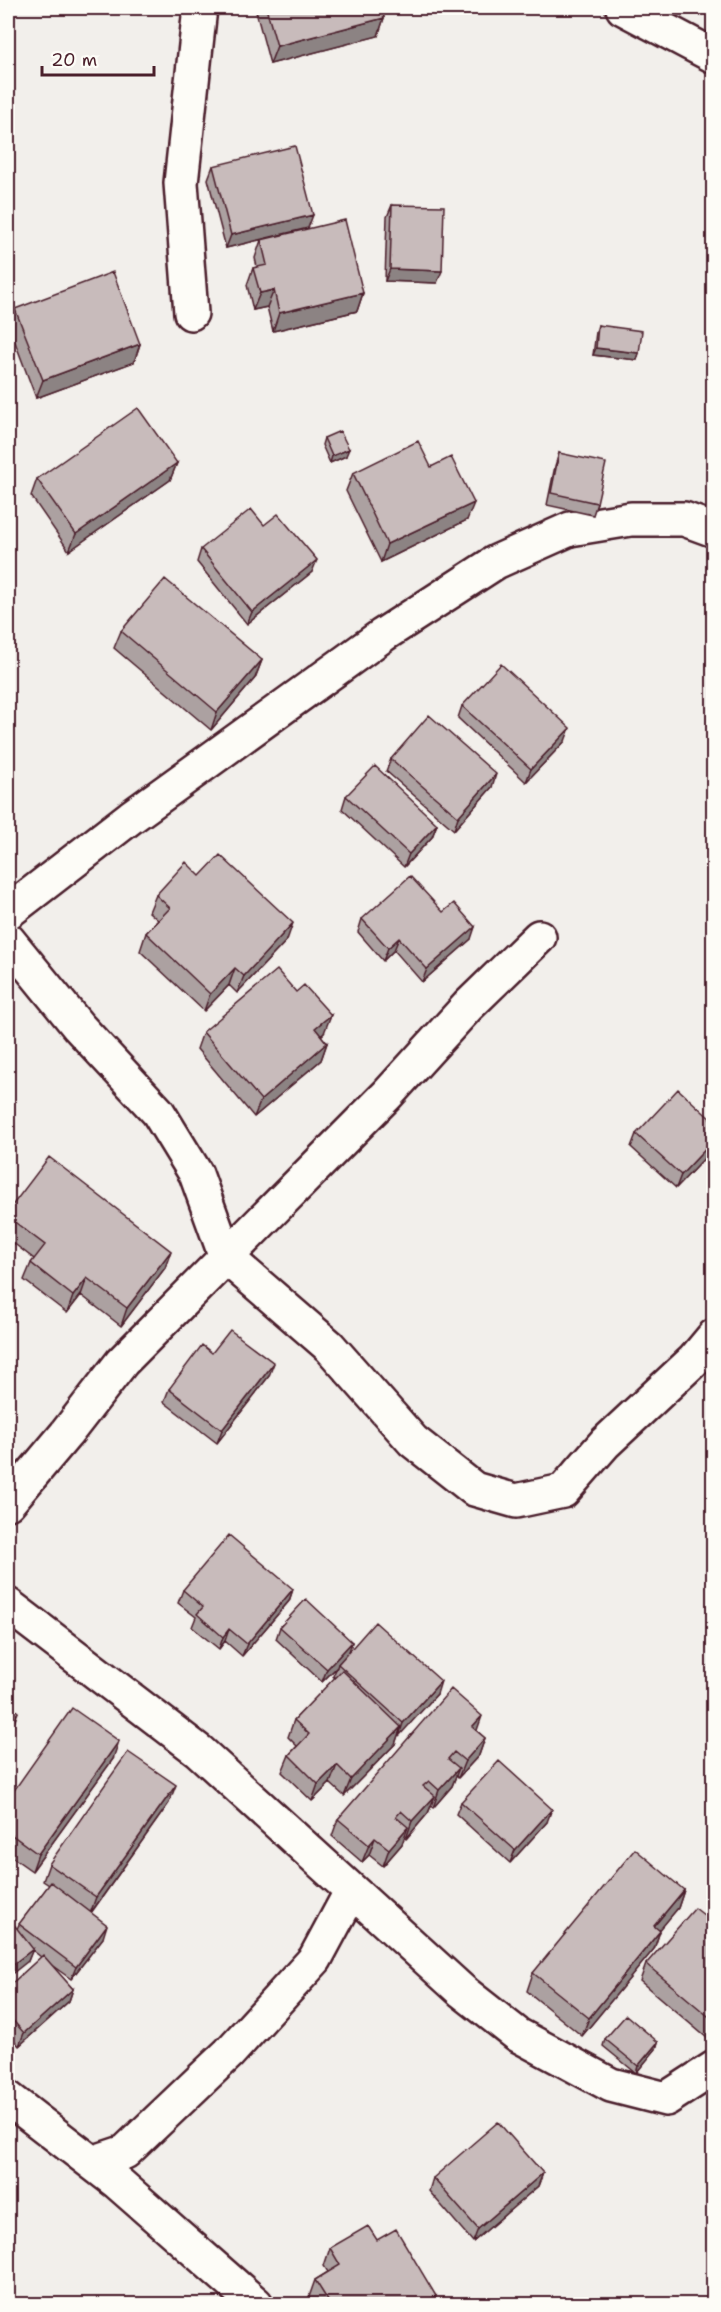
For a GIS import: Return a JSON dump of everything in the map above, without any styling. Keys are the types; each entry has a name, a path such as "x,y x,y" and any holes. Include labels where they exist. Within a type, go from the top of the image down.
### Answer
{"street":[{"path":"190,313 181,183 200,8"},
{"path":"622,8 714,56"},
{"path":"8,912 131,817 383,635 496,561 570,529 631,519 684,519 714,530"},
{"path":"8,1503 122,1362 387,1095 468,1006 539,937"},
{"path":"8,940 78,1026 158,1112 196,1174 226,1257 329,1346 413,1441 474,1489 516,1501 563,1491 605,1443 694,1360 714,1336"},
{"path":"8,1605 199,1751 462,1992 518,2035 611,2085 666,2099 714,2068"},
{"path":"92,2163 125,2152 229,2053 315,1959 351,1892"},
{"path":"8,2098 118,2183 256,2304"}],"building":[{"path":"266,8 382,8 384,18 277,46"},
{"path":"295,146 313,215 231,235 213,166"},
{"path":"392,205 444,206 442,271 390,269"},
{"path":"345,220 363,293 279,313 274,290 260,293 253,268 267,265 261,240"},
{"path":"113,272 140,344 43,380 15,309"},
{"path":"598,325 642,331 639,353 596,348"},
{"path":"138,408 177,463 76,534 37,479"},
{"path":"340,431 349,449 332,456 324,438"},
{"path":"418,441 431,467 451,457 474,503 387,544 353,473"},
{"path":"559,453 606,463 597,503 551,493"},
{"path":"251,509 264,525 278,514 317,560 252,612 201,549"},
{"path":"165,579 262,660 217,712 121,631"},
{"path":"501,664 570,728 531,769 462,706"},
{"path":"429,715 496,774 458,817 391,759"},
{"path":"375,766 437,824 409,854 346,796"},
{"path":"220,855 293,923 244,976 235,968 210,994 146,933 170,908 156,895 186,862 200,876"},
{"path":"410,876 443,912 454,903 475,927 427,969 399,938 388,948 362,919"},
{"path":"277,970 296,992 304,985 331,1015 315,1028 327,1043 261,1100 203,1032"},
{"path":"678,1089 714,1122 714,1140 681,1175 636,1134"},
{"path":"49,1157 171,1251 127,1308 87,1278 73,1296 31,1263 45,1245 8,1217 8,1211"},
{"path":"230,1330 274,1363 222,1430 169,1389 202,1345 212,1353"},
{"path":"229,1535 293,1589 247,1644 229,1629 223,1637 197,1614 203,1607 183,1590"},
{"path":"306,1599 352,1642 327,1669 280,1627"},
{"path":"375,1622 441,1681 403,1723 338,1664"},
{"path":"342,1670 401,1727 351,1779 337,1765 318,1784 289,1755 309,1734 294,1720"},
{"path":"451,1689 482,1716 472,1727 485,1738 465,1761 454,1752 448,1759 459,1768 439,1790 429,1781 423,1786 435,1796 412,1821 401,1811 396,1817 408,1827 389,1849 375,1838 369,1845 338,1819"},
{"path":"8,1703 18,1712 8,1725"},
{"path":"72,1708 119,1741 38,1854 8,1832 8,1799"},
{"path":"128,1752 176,1785 96,1897 49,1864"},
{"path":"499,1761 552,1809 515,1850 461,1802"},
{"path":"635,1849 684,1890 654,1926 660,1931 589,2018 533,1973"},
{"path":"51,1882 107,1925 76,1967 19,1924"},
{"path":"695,1908 714,1923 714,2021 646,1964"},
{"path":"8,1917 33,1949 8,1968"},
{"path":"43,1955 73,1989 24,2033 8,2015 8,1987"},
{"path":"626,2015 658,2042 638,2066 605,2039"},
{"path":"498,2122 543,2173 478,2229 433,2178"},
{"path":"368,2226 377,2240 396,2229 436,2296 421,2304 330,2304 315,2280 340,2265 330,2248"}]}
